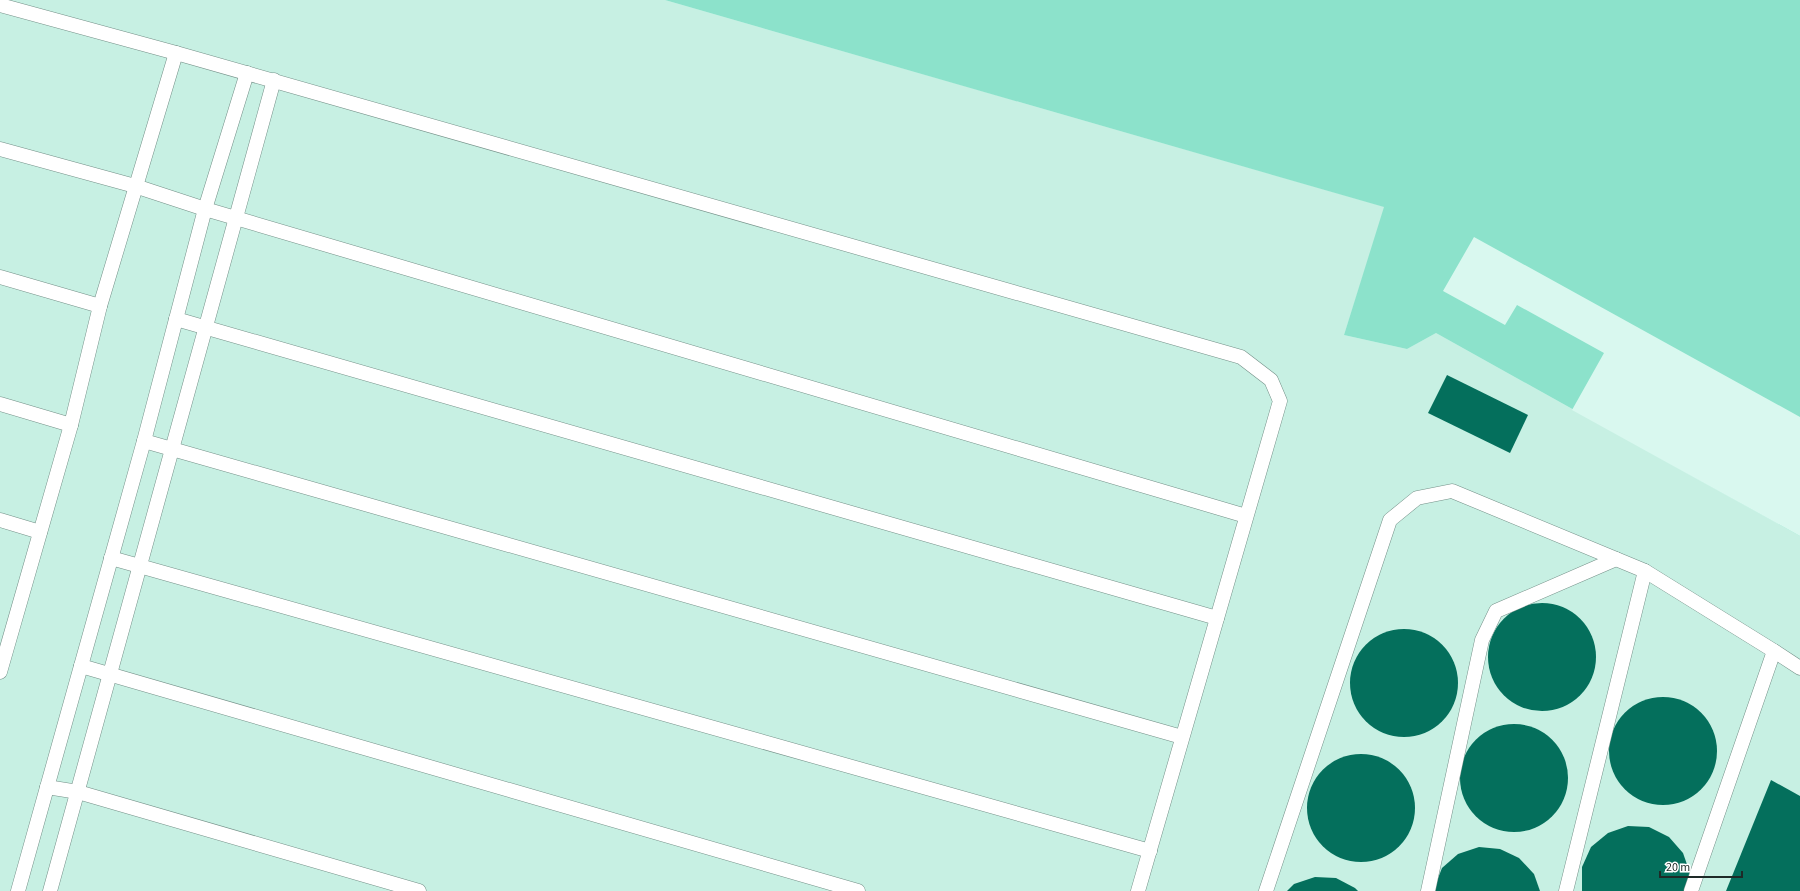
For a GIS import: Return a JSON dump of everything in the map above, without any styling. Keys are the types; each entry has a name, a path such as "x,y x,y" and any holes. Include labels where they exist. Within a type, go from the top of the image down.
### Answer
{"lane":[{"path":"0,5 274,80 1241,357 1271,380 1280,400 1138,891"},
{"path":"0,672 3,650 40,532 71,425 100,306 176,53"},
{"path":"18,891 144,441 205,208 247,73"},
{"path":"50,891 274,80"},
{"path":"0,149 135,186 1246,516"},
{"path":"0,277 100,306"},
{"path":"176,319 1216,618"},
{"path":"0,404 71,425"},
{"path":"144,441 1182,737"},
{"path":"1266,891 1390,520 1417,498 1452,491 1645,571 1774,650 1800,668"},
{"path":"0,520 40,532"},
{"path":"111,558 1150,851"},
{"path":"1428,891 1482,640 1496,611 1616,559"},
{"path":"1566,891 1645,571"},
{"path":"1691,891 1774,650"},
{"path":"81,666 858,891"},
{"path":"47,787 78,792 419,891"}],"shaded area":[{"path":"0,0 665,0 1385,207 1344,335 1407,349 1436,333 1800,536 1800,891 0,891"},
{"path":"665,0 1800,0 1800,536 1436,333 1407,349 1344,335 1384,207"}],"pier":[{"path":"1474,237 1800,417 1800,536 1572,410 1604,353 1517,305 1505,325 1443,291"}],"building":[{"path":"1447,375 1528,415 1510,453 1428,413"},
{"path":"1542,603 1563,607 1580,619 1592,636 1596,657 1592,678 1580,695 1563,707 1542,711 1521,707 1504,695 1492,678 1488,657 1492,636 1504,619 1521,607"},
{"path":"1404,629 1425,633 1442,645 1454,662 1458,683 1454,704 1442,721 1425,733 1404,737 1383,733 1366,721 1354,704 1350,683 1354,662 1366,645 1383,633"},
{"path":"1663,697 1684,701 1701,713 1713,730 1717,751 1713,772 1701,789 1684,801 1663,805 1642,801 1625,789 1613,772 1609,751 1613,730 1625,713 1642,701"},
{"path":"1514,724 1535,728 1552,740 1564,757 1568,778 1564,799 1552,816 1535,828 1514,832 1493,828 1476,816 1464,799 1460,778 1464,757 1476,740 1493,728"},
{"path":"1361,754 1382,758 1399,770 1411,787 1415,808 1411,829 1399,846 1382,858 1361,862 1340,858 1323,846 1311,829 1307,808 1311,787 1323,770 1340,758"},
{"path":"1771,780 1800,796 1800,891 1726,891"},
{"path":"1628,826 1649,827 1669,837 1683,853 1690,873 1689,891 1582,891 1582,867 1591,847 1608,833"},
{"path":"1479,847 1500,849 1519,858 1534,874 1540,891 1433,891 1442,868 1458,854"},
{"path":"1315,877 1336,878 1358,891 1287,891 1294,884"}]}
